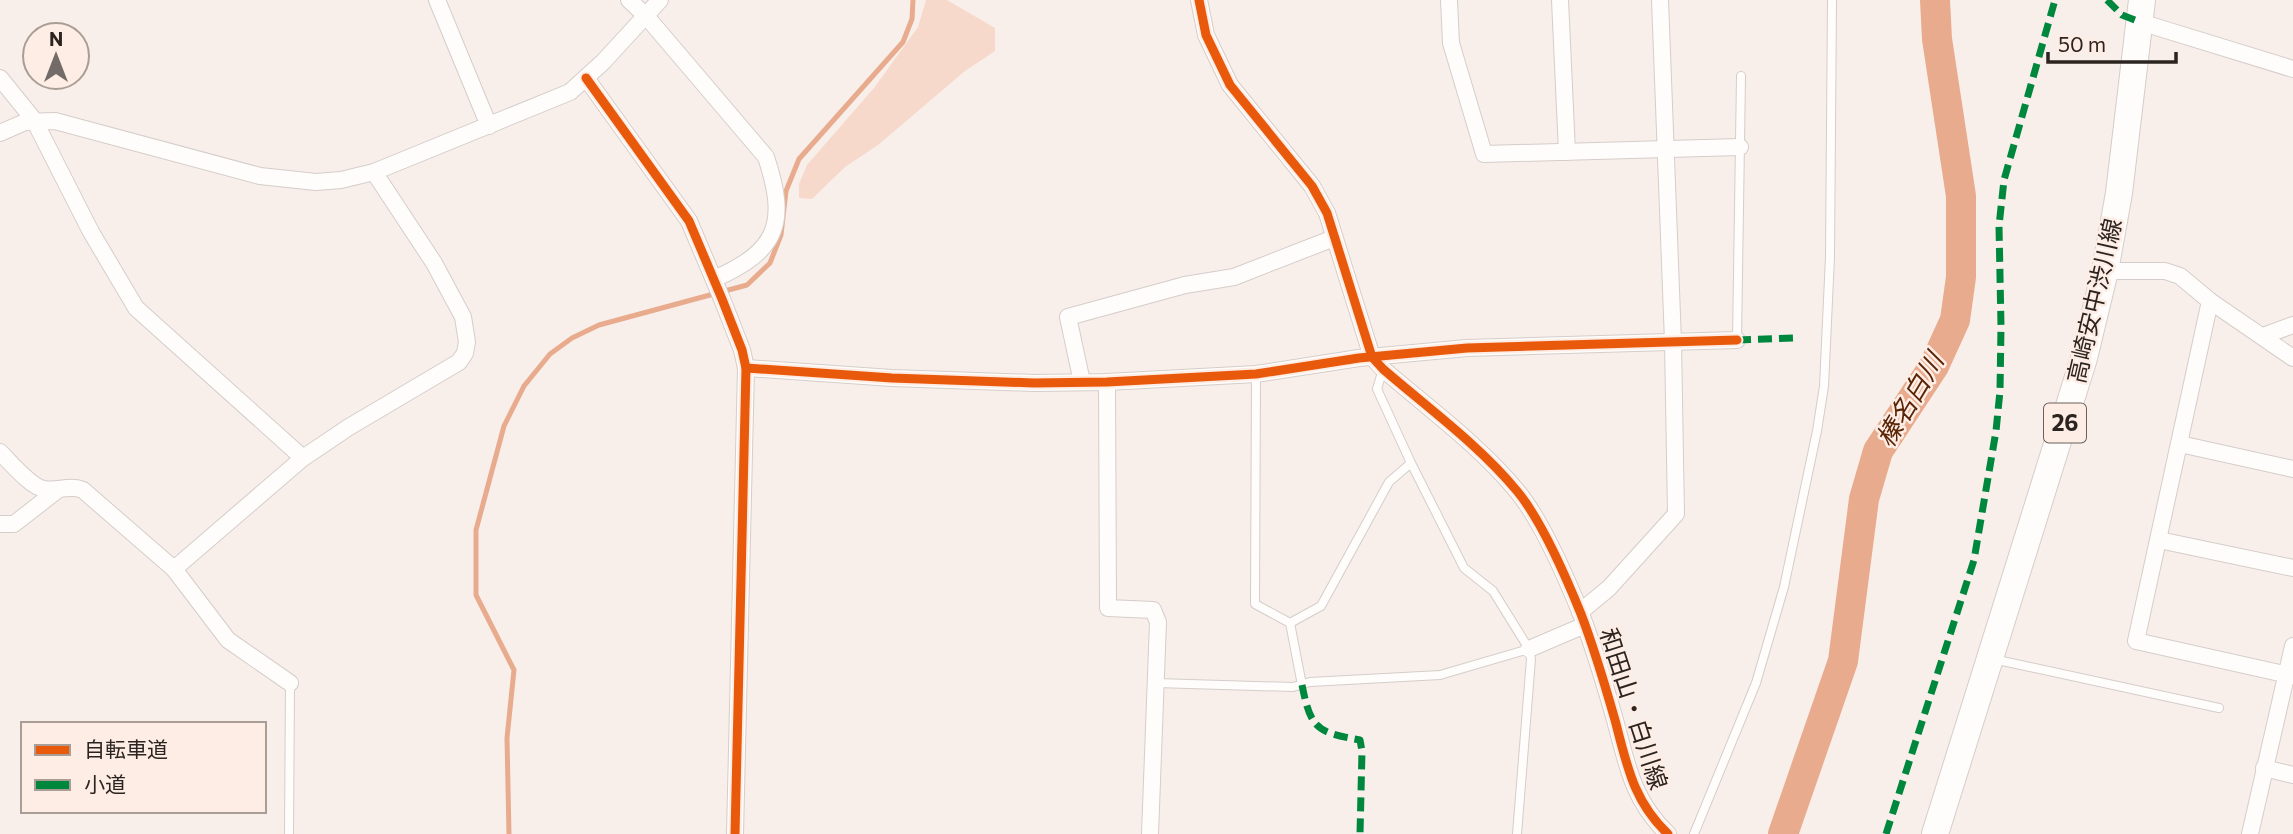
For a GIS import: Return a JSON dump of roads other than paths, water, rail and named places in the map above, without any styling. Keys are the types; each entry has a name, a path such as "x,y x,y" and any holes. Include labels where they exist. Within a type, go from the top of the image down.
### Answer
{"main road":[{"name":"高崎安中渋川線","path":"1936,834 2080,372 2105,271 2119,193 2141,11"}],"street":[{"path":"437,0 489,126"},
{"path":"629,0 646,16 766,158 772,175 777,214 766,244 746,263 715,280"},
{"path":"0,133 34,120 73,124 260,176 316,182 341,180 374,172 570,92 660,0"},
{"path":"1199,0 1206,35 1230,85 1312,186 1327,213 1377,363"},
{"path":"1449,0 1451,43 1484,154 1740,147"},
{"path":"1560,0 1567,152"},
{"path":"1529,649 1583,619 1676,514 1674,342 1660,0"},
{"path":"2141,11 2293,69"},
{"path":"0,78 34,120 91,232 141,314 303,458"},
{"path":"586,78 689,220 742,350 746,368 735,834"},
{"path":"174,569 303,458 349,427 459,362 465,353 466,328 463,317 434,263 374,172"},
{"path":"1082,382 1068,317 1185,285 1234,277 1334,238"},
{"path":"2105,271 2165,271 2180,276 2210,301 2293,358"},
{"path":"2210,301 2136,641 2290,675"},
{"path":"2263,336 2293,325"},
{"path":"746,368 892,378 1034,383 1107,382 1256,374 1377,363 1467,348 1737,340"},
{"name":"和田山・白川線","path":"1377,363 1478,450 1518,492 1542,532 1583,619 1630,776 1647,813 1668,834"},
{"path":"1107,382 1108,608 1153,611 1158,622 1150,834"},
{"path":"2180,444 2293,469"},
{"path":"0,452 36,487 46,490 76,487 83,490 174,569 228,640 290,683"},
{"path":"0,524 14,524 60,488"},
{"path":"2159,540 2293,568"},
{"path":"2250,834 2264,768 2290,675 2293,646"},
{"path":"2264,768 2293,775"}],"lane":[{"path":"1694,834 1756,683 1784,587 1817,431 1824,386 1830,257 1832,0"},
{"path":"1737,340 1741,76"},
{"path":"1377,363 1377,389 1464,568 1493,591 1529,649 1531,659 1517,834"},
{"path":"1256,374 1255,604 1290,624 1302,685"},
{"path":"1290,624 1321,606 1389,482 1411,463"},
{"path":"1156,683 1293,687 1310,682 1440,675 1529,649"},
{"path":"1990,659 2219,708"},
{"path":"289,834 290,683"}],"waterway":[{"path":"509,834 507,738 514,670 476,595 476,530 504,426 524,386 550,354 572,338 599,325 747,285 770,263 781,235 786,191 799,159 903,42 912,19 913,0"},
{"name":"榛名白川","path":"1783,834 1843,661 1864,499 1878,451 1934,366 1955,320 1961,277 1961,196 1937,39 1935,0"}]}
